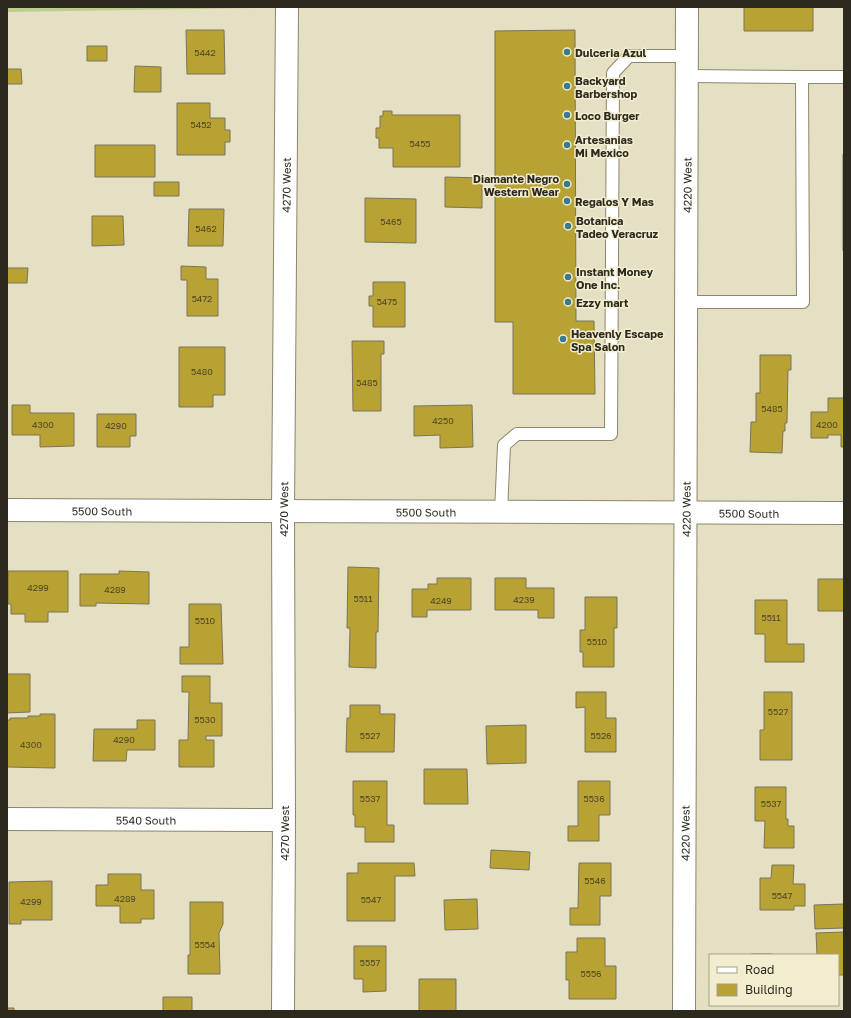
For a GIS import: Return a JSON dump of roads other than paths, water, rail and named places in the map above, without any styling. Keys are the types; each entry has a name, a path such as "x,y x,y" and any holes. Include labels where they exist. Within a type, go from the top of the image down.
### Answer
{"street":[{"name":"4270 West","path":"283,1011 283,511 287,7"},
{"name":"4220 West","path":"684,1011 687,7"},
{"name":"5500 South","path":"7,510 844,513"},
{"name":"5540 South","path":"7,819 284,820"}],"lane":[{"path":"502,512 504,445 517,434 611,434 613,73 629,56 687,66 802,77 844,77"},
{"path":"686,302 803,302 802,77"}],"place":[{"name":"Dulceria Azul","path":"567,52"},
{"name":"Backyard Barbershop","path":"567,86"},
{"name":"Loco Burger","path":"567,115"},
{"name":"Artesanias Mi Mexico","path":"567,145"},
{"name":"Diamante Negro Western Wear","path":"567,184"},
{"name":"Regalos Y Mas","path":"567,201"},
{"name":"Botanica Tadeo Veracruz","path":"568,226"},
{"name":"Instant Money One Inc.","path":"568,277"},
{"name":"Ezzy mart","path":"568,302"},
{"name":"Heavenly Escape Spa Salon","path":"563,339"}]}
